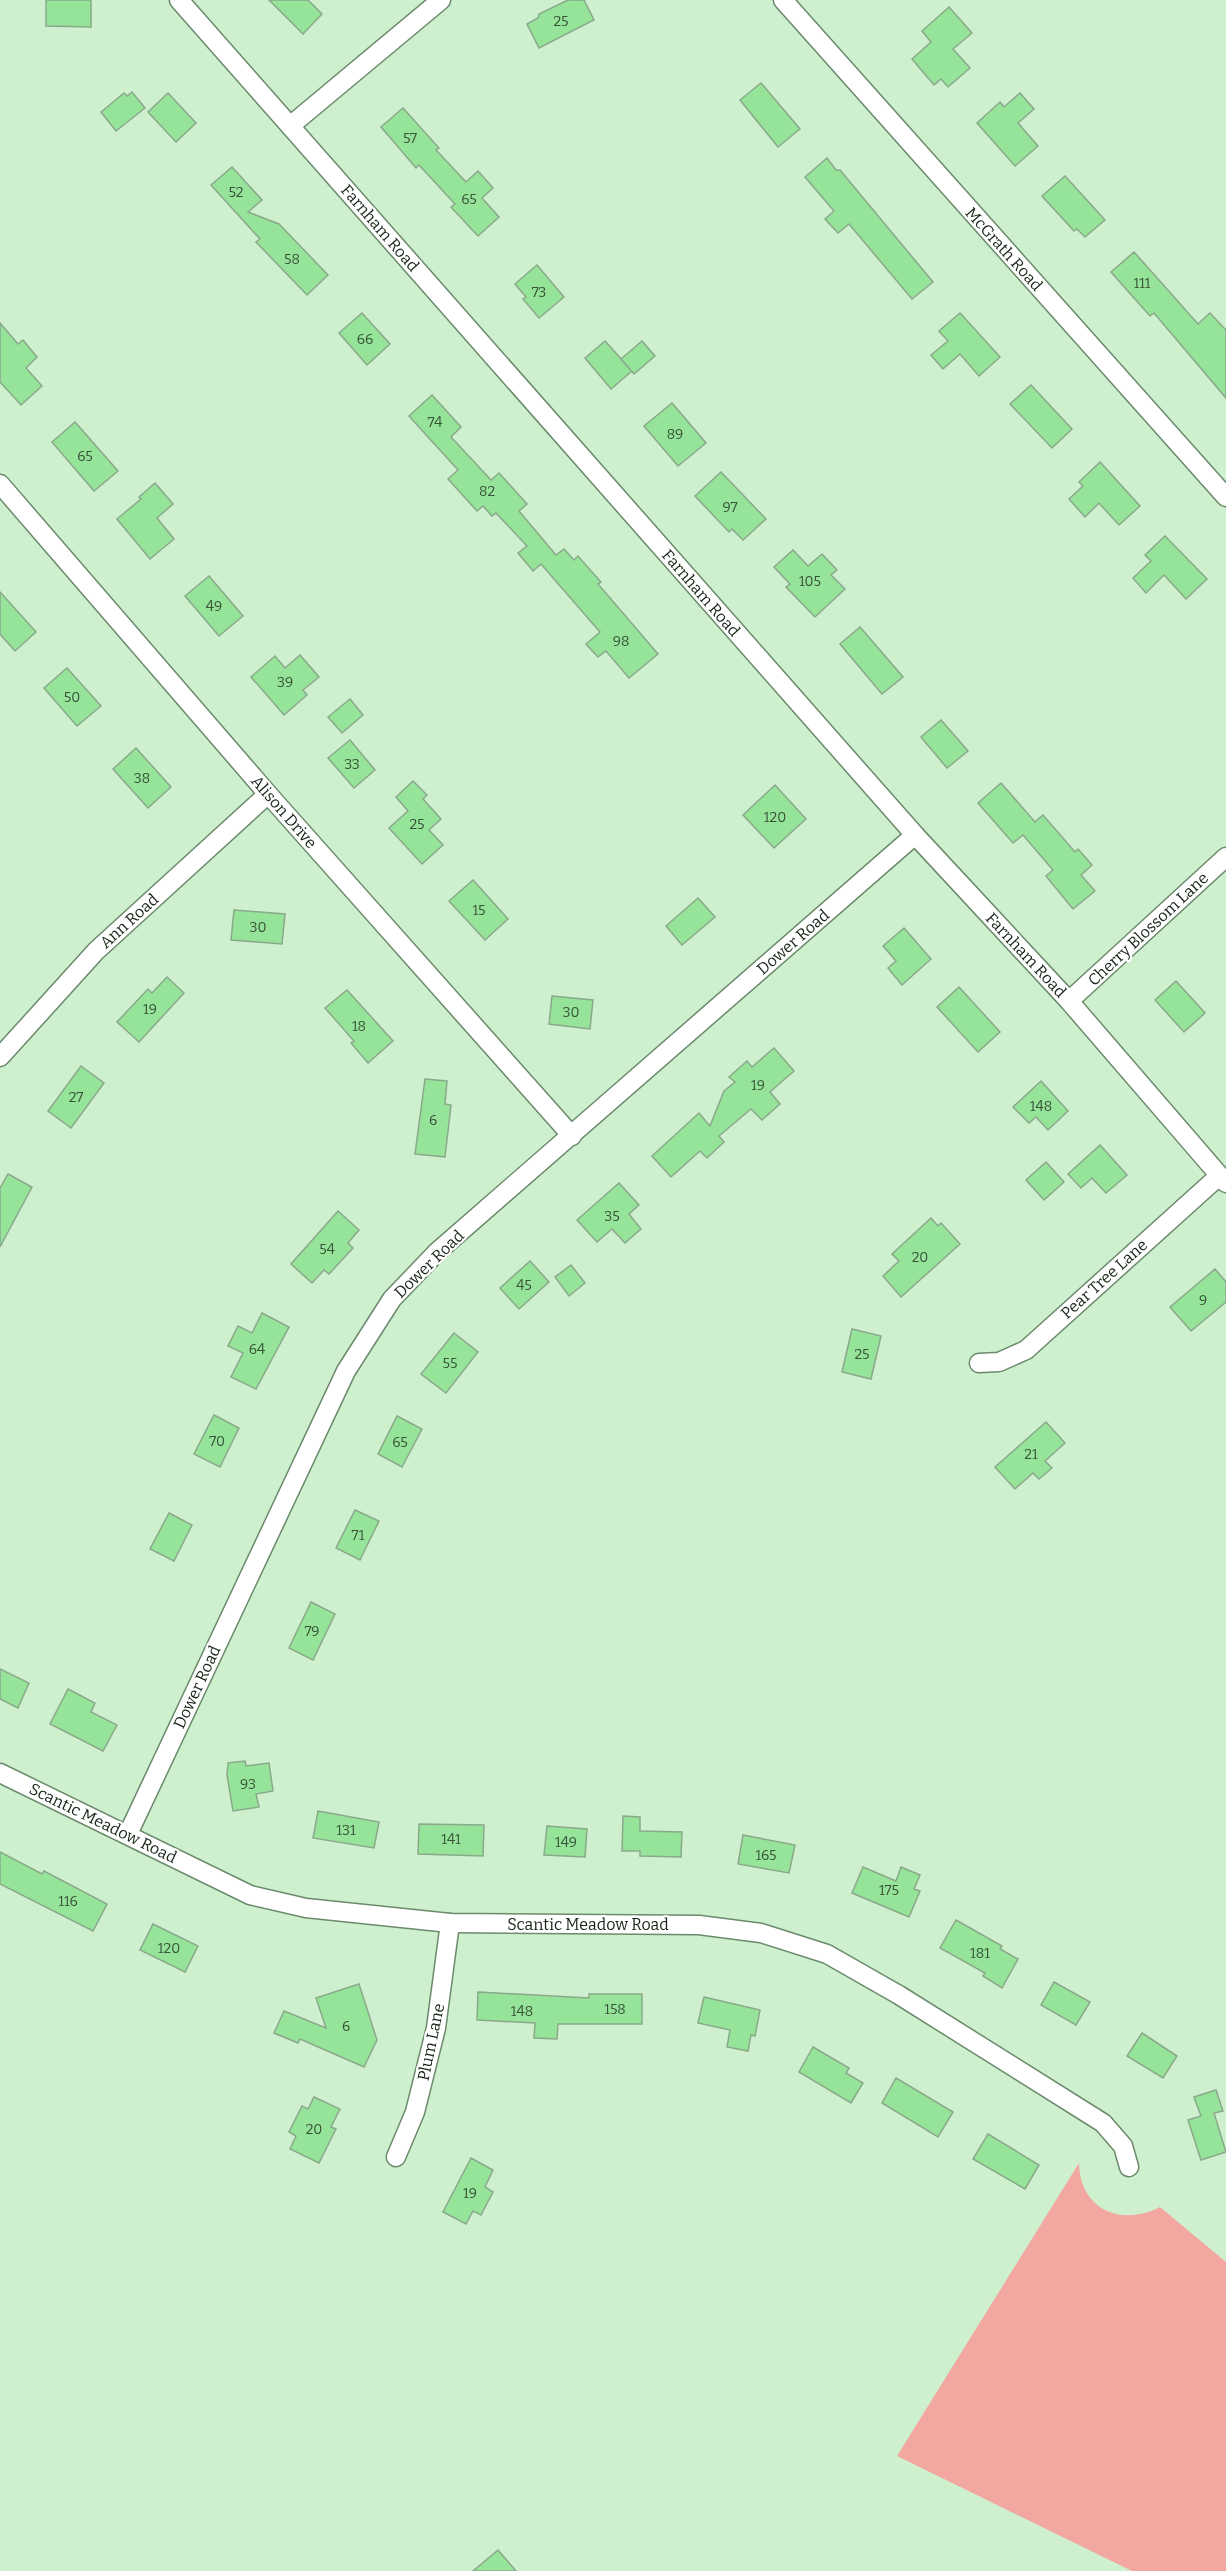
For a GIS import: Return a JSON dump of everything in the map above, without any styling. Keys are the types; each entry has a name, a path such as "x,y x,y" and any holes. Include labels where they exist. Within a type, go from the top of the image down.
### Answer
{"street":[{"name":"Farnham Road","path":"179,0 915,835 1069,1001 1223,1179"},
{"path":"290,126 441,0"},
{"name":"McGrath Road","path":"783,0 1226,497"},
{"name":"Alison Drive","path":"0,484 268,794 572,1136"},
{"name":"Ann Road","path":"1,1054 96,951 268,794"},
{"name":"Dower Road","path":"128,1834 346,1371 392,1299 437,1252 915,835"},
{"name":"Cherry Blossom Lane","path":"1069,1001 1226,857"},
{"name":"Pear Tree Lane","path":"979,1363 999,1362 1026,1350 1223,1179"},
{"name":"Scantic Meadow Road","path":"0,1773 250,1895 306,1908 450,1923 699,1925 761,1933 827,1954 899,1995 1102,2123 1123,2146 1129,2167"},
{"name":"Plum Lane","path":"396,2157 415,2112 436,2028 450,1923"}],"shaded area":[{"path":"1079,2163 1081,2179 1087,2193 1105,2210 1131,2215 1160,2207 1226,2262 1226,2571 1132,2571 897,2456"}],"building":[{"path":"46,0 91,0 91,27 46,26"},
{"path":"269,0 308,0 322,14 303,34"},
{"path":"568,0 584,0 594,20 539,48 527,24 538,18 539,14"},
{"path":"949,7 972,33 953,49 970,68 948,87 941,79 934,85 912,59 931,42 922,31"},
{"path":"761,83 800,129 778,147 740,100"},
{"path":"132,92 145,108 116,131 101,112 124,93 127,96"},
{"path":"168,93 196,123 176,142 148,112"},
{"path":"1020,93 1034,109 1018,123 1038,146 1015,166 977,123 1000,102 1004,107"},
{"path":"403,108 439,148 436,150 466,182 478,171 493,188 482,198 499,217 478,236 451,207 455,204 419,165 416,168 381,127"},
{"path":"827,158 836,170 840,170 933,282 912,299 849,224 838,233 825,219 834,211 805,177"},
{"path":"232,167 262,200 248,212 279,224 328,275 307,295 256,242 260,239 211,185"},
{"path":"1065,176 1105,220 1085,237 1077,229 1074,231 1042,196"},
{"path":"1134,252 1198,324 1210,313 1226,330 1226,398 1154,313 1150,316 1111,272"},
{"path":"537,265 564,297 539,318 523,299 526,297 515,284"},
{"path":"362,313 390,344 367,365 339,333"},
{"path":"960,313 1000,357 979,376 960,354 943,369 931,355 948,341 939,331"},
{"path":"0,323 18,344 23,340 37,357 26,368 42,386 21,405 0,382"},
{"path":"605,341 632,371 611,389 585,358"},
{"path":"642,341 655,356 634,374 621,359"},
{"path":"1031,385 1072,429 1052,448 1010,404"},
{"path":"432,395 461,427 451,437 491,480 499,473 527,504 519,511 556,555 564,549 574,560 578,556 601,582 598,584 658,654 629,678 606,651 598,657 586,644 600,632 541,564 533,571 518,553 527,546 496,513 492,516 483,506 477,511 448,479 458,470 409,416"},
{"path":"672,403 706,443 678,466 644,426"},
{"path":"75,422 118,471 94,491 52,442"},
{"path":"1100,462 1140,506 1119,525 1099,503 1085,517 1069,499 1083,486 1079,482"},
{"path":"721,472 766,519 743,540 732,529 729,532 695,496"},
{"path":"155,483 173,504 157,518 174,539 150,559 117,519 141,499 139,497"},
{"path":"1165,536 1207,579 1186,599 1164,575 1146,593 1133,578 1151,561 1145,555"},
{"path":"793,550 808,566 822,554 837,570 831,575 845,589 815,617 786,587 790,584 774,567"},
{"path":"209,576 243,616 219,636 185,596"},
{"path":"0,592 36,632 15,651 0,634"},
{"path":"860,627 903,677 882,694 840,644"},
{"path":"300,655 319,677 303,690 307,695 284,715 251,677 275,656 285,668"},
{"path":"67,668 101,706 77,726 44,688"},
{"path":"350,699 363,715 342,733 328,717"},
{"path":"941,720 968,751 947,768 921,737"},
{"path":"350,740 375,770 354,788 328,758"},
{"path":"136,748 171,787 148,808 113,769"},
{"path":"413,781 427,795 423,799 441,819 429,830 443,845 422,864 389,828 408,811 396,797"},
{"path":"1001,783 1035,822 1043,815 1075,852 1078,849 1092,865 1081,875 1095,891 1073,909 1046,876 1053,870 1023,835 1013,843 978,803"},
{"path":"775,785 806,819 774,848 743,815"},
{"path":"473,880 508,919 485,940 449,901"},
{"path":"698,898 715,917 682,945 666,926"},
{"path":"234,910 285,914 282,944 231,940"},
{"path":"904,928 931,959 902,985 888,968 896,961 883,946"},
{"path":"167,977 184,993 139,1042 117,1022 148,989 152,993"},
{"path":"1176,981 1205,1013 1184,1032 1155,1000"},
{"path":"959,987 1000,1032 978,1052 937,1007"},
{"path":"347,990 393,1041 368,1063 351,1043 354,1041 325,1008"},
{"path":"552,996 593,1000 590,1029 549,1024"},
{"path":"774,1048 794,1071 770,1092 780,1104 762,1120 751,1109 719,1136 724,1142 707,1158 700,1151 671,1177 652,1156 699,1113 710,1126 724,1091 735,1082 729,1077 747,1061 752,1067"},
{"path":"81,1066 104,1083 71,1128 48,1111"},
{"path":"425,1079 447,1081 445,1104 451,1105 445,1157 415,1154"},
{"path":"1041,1081 1068,1111 1048,1130 1036,1117 1029,1123 1013,1107"},
{"path":"1100,1145 1127,1175 1106,1193 1092,1178 1081,1188 1068,1174"},
{"path":"1046,1162 1064,1182 1044,1200 1026,1180"},
{"path":"8,1174 32,1187 0,1247 0,1188"},
{"path":"619,1183 639,1205 629,1214 641,1229 625,1243 612,1229 597,1242 577,1220"},
{"path":"338,1211 359,1230 348,1243 353,1248 329,1274 324,1270 312,1283 291,1264"},
{"path":"931,1218 938,1226 941,1223 960,1244 901,1297 883,1276 899,1261 892,1254"},
{"path":"530,1261 549,1282 519,1309 500,1288"},
{"path":"571,1265 585,1283 569,1296 555,1277"},
{"path":"1215,1269 1226,1282 1226,1302 1191,1331 1170,1307"},
{"path":"262,1313 289,1327 256,1389 231,1377 243,1353 228,1346 238,1326 252,1333"},
{"path":"852,1329 881,1336 871,1379 842,1372"},
{"path":"454,1333 478,1352 446,1393 421,1374"},
{"path":"214,1415 239,1428 220,1467 194,1454"},
{"path":"397,1416 422,1429 402,1467 378,1454"},
{"path":"1046,1422 1065,1443 1045,1461 1052,1468 1039,1479 1033,1473 1015,1489 995,1467"},
{"path":"355,1510 379,1521 360,1560 336,1548"},
{"path":"169,1513 192,1525 174,1561 150,1549"},
{"path":"311,1602 335,1614 313,1660 289,1648"},
{"path":"0,1669 29,1683 18,1708 0,1699"},
{"path":"68,1689 95,1703 91,1712 117,1725 103,1751 50,1724"},
{"path":"245,1761 246,1766 269,1763 273,1791 256,1794 259,1807 233,1811 227,1775 228,1763"},
{"path":"318,1811 379,1822 374,1848 313,1838"},
{"path":"623,1816 640,1817 640,1831 682,1832 681,1857 640,1856 640,1851 622,1851"},
{"path":"419,1824 484,1825 483,1856 418,1854"},
{"path":"547,1826 587,1829 585,1857 544,1855"},
{"path":"743,1835 795,1845 789,1873 738,1864"},
{"path":"0,1852 42,1874 44,1871 107,1904 93,1931 0,1884"},
{"path":"863,1867 896,1881 901,1867 920,1875 914,1889 920,1891 909,1917 852,1893"},
{"path":"956,1920 1002,1946 1000,1949 1018,1959 1002,1988 983,1976 985,1973 940,1948"},
{"path":"153,1924 198,1946 185,1972 140,1950"},
{"path":"1054,1982 1090,2002 1076,2025 1041,2005"},
{"path":"359,1984 377,2040 364,2067 300,2039 298,2043 274,2033 284,2011 326,2028 316,1998"},
{"path":"478,1992 589,1998 589,1994 642,1994 642,2024 558,2024 557,2039 534,2038 535,2023 477,2020"},
{"path":"704,1997 760,2010 755,2036 751,2035 748,2051 727,2047 730,2030 698,2023"},
{"path":"1142,2033 1177,2056 1163,2078 1127,2056"},
{"path":"813,2047 849,2068 846,2073 863,2083 851,2103 799,2072"},
{"path":"896,2078 953,2112 938,2137 882,2103"},
{"path":"1216,2090 1223,2111 1214,2113 1226,2152 1201,2160 1188,2120 1201,2116 1194,2097"},
{"path":"314,2097 340,2109 331,2127 336,2129 319,2163 290,2149 296,2136 289,2132 302,2106 308,2109"},
{"path":"988,2134 1039,2165 1025,2189 973,2159"},
{"path":"471,2158 493,2170 485,2187 493,2192 481,2215 473,2211 466,2224 443,2212"},
{"path":"498,2550 516,2571 473,2571"}]}
